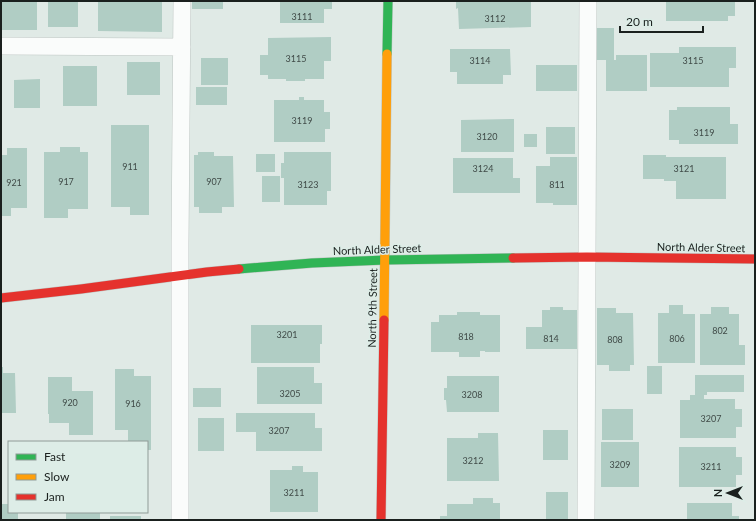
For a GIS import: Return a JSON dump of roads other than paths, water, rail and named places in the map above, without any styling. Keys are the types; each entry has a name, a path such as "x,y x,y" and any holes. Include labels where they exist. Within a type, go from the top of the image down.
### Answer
{"street":[{"name":"North 9th Street","path":"381,520 388,1"},
{"name":"North Alder Street","path":"1,298 12,298 256,267 312,263 385,260 587,257 755,259"}],"lane":[{"path":"180,520 182,1"},
{"path":"586,520 588,1"},
{"path":"1,46 182,47"}]}
